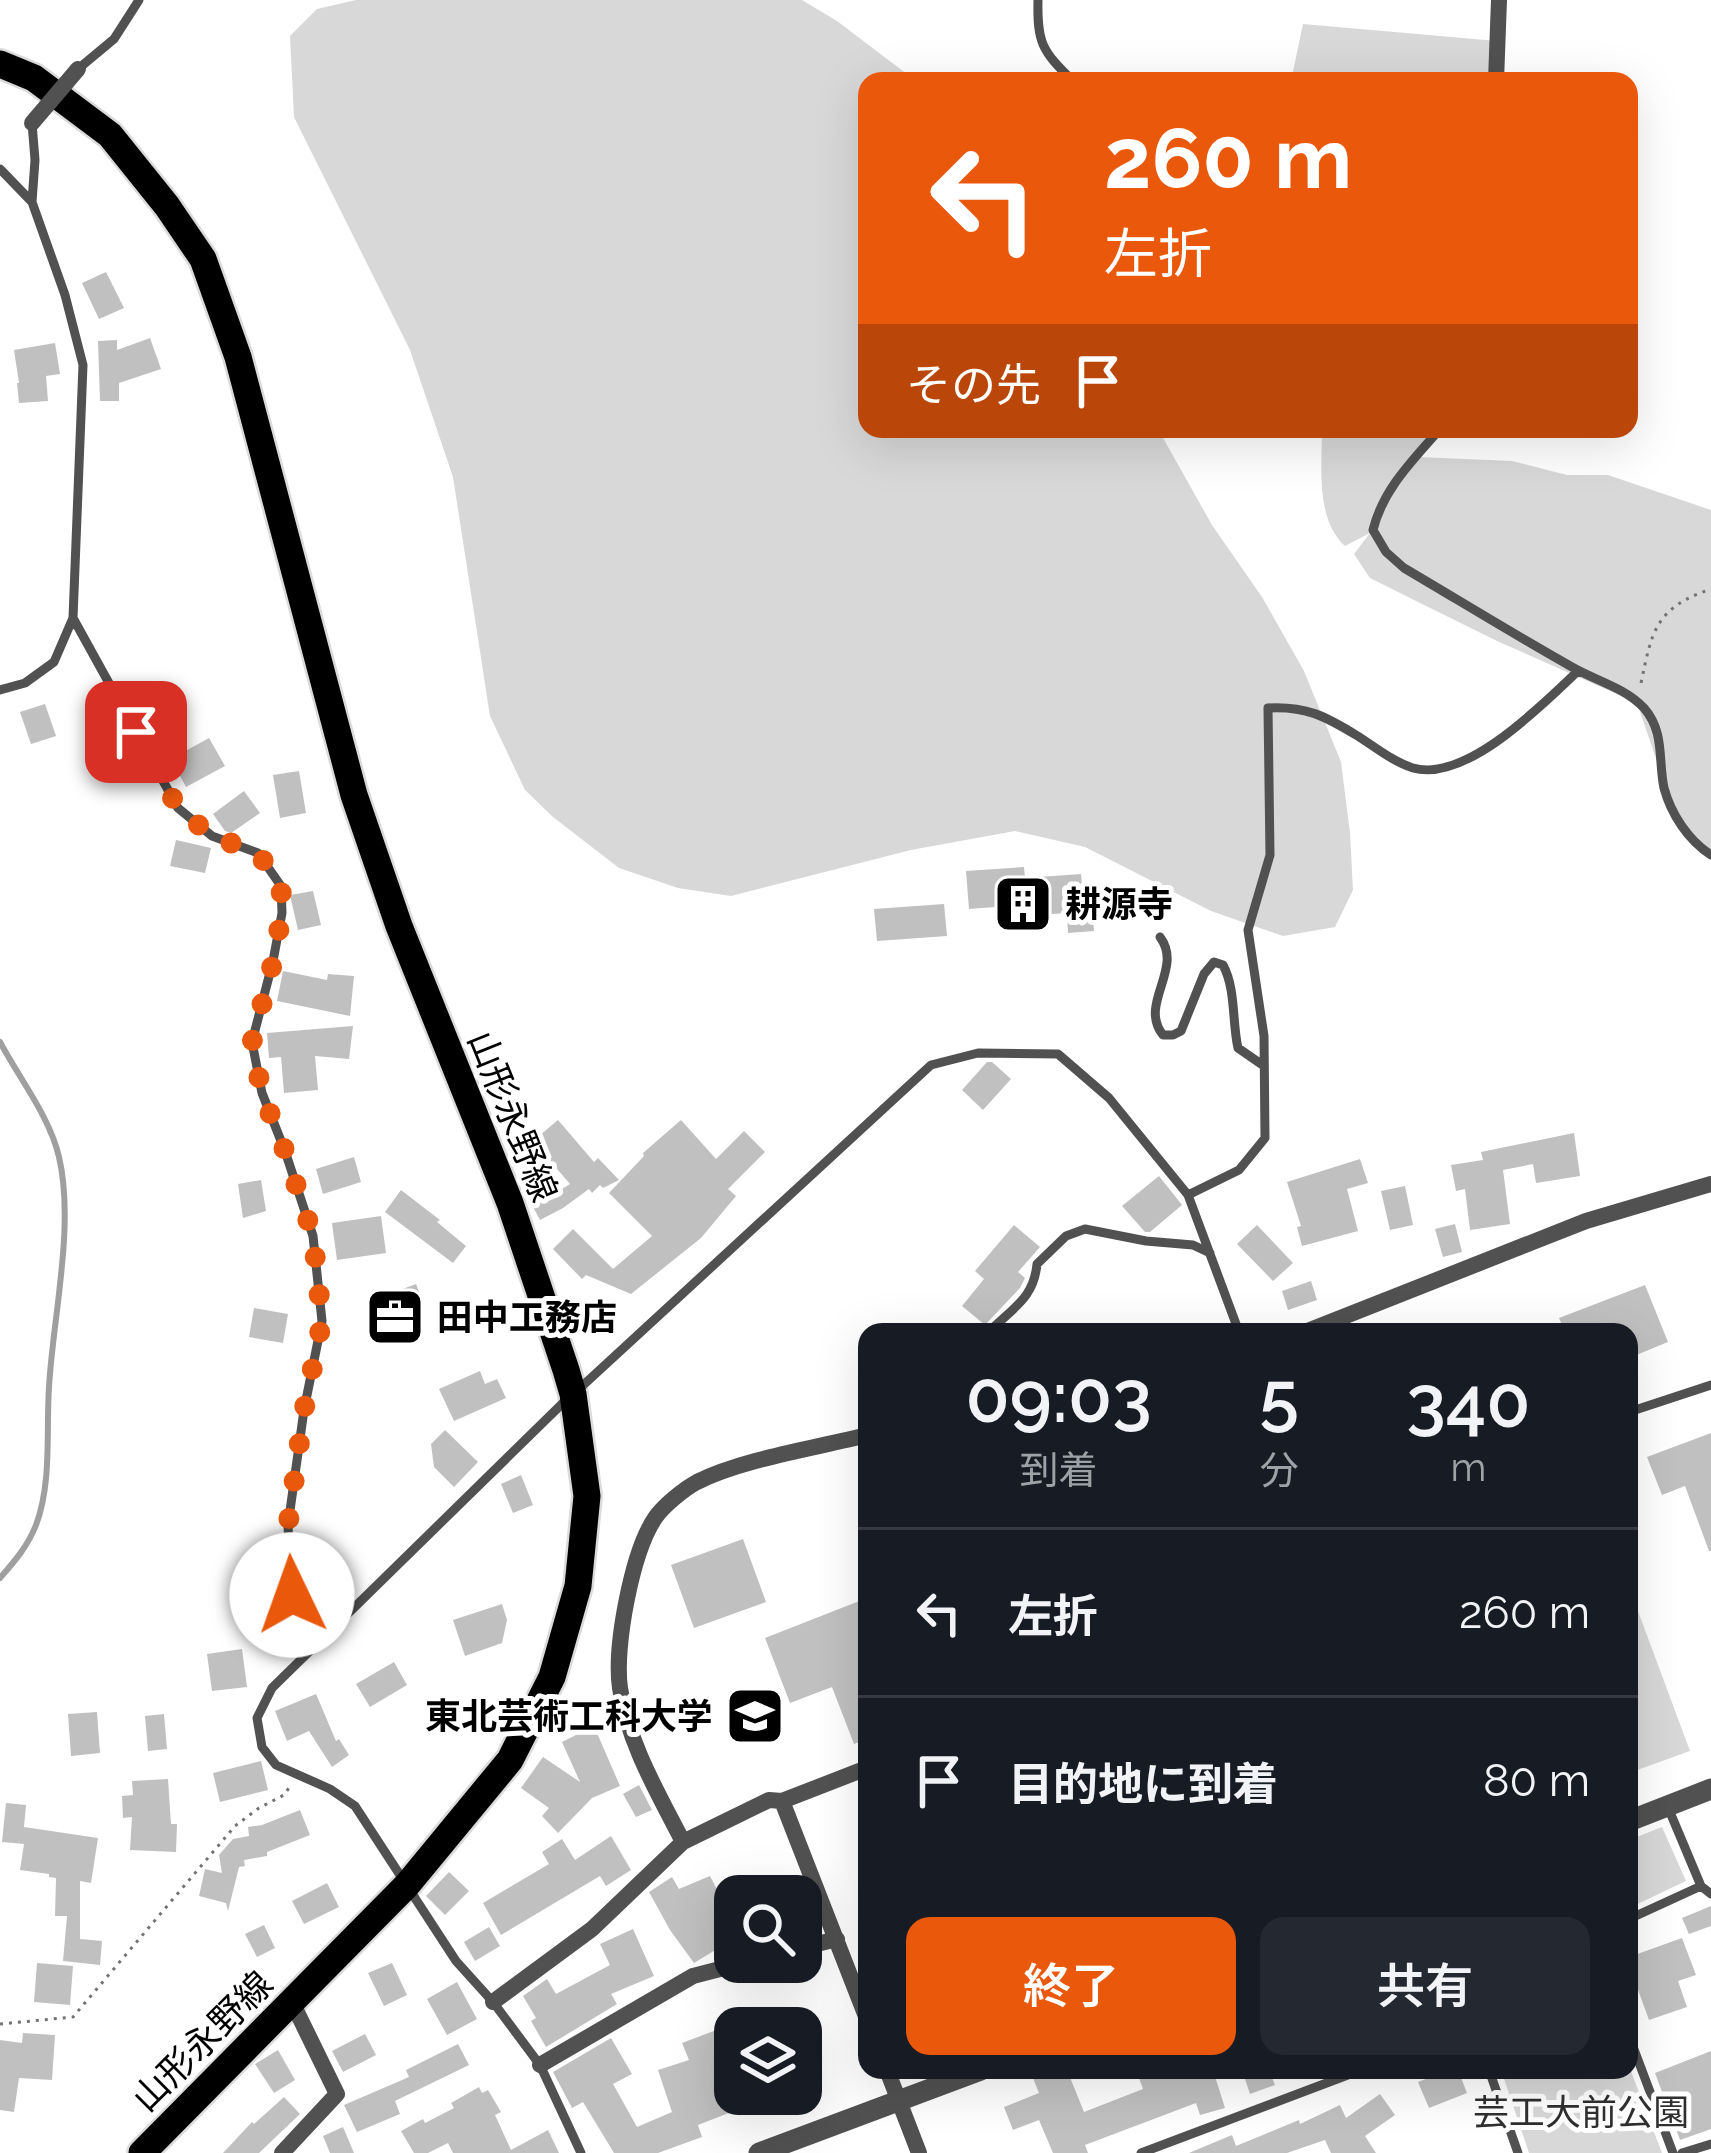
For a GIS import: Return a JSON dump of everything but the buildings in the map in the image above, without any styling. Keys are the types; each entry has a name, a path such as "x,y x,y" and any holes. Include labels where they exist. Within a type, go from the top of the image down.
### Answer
{"main road":[{"name":"山形永野線","path":"0,64 34,78 110,135 203,259 238,357 354,795 399,926 510,1203 573,1394 587,1496 578,1586 552,1677 510,1760 407,1885 142,2153"}],"street":[{"path":"1496,72 1499,0"},
{"path":"32,123 78,69"},
{"path":"1328,1323 1586,1221 1711,1184"},
{"path":"683,1842 636,1748 620,1687 620,1642 632,1575 656,1516 694,1484 733,1468 858,1437"},
{"path":"493,2002 592,1928 683,1842 769,1800 782,1801 858,1771"},
{"path":"1638,1817 1711,1789"},
{"path":"782,1801 858,1995"},
{"path":"822,1943 837,1939"},
{"path":"540,2065 693,1976 714,1971"},
{"path":"282,2153 337,2094 292,2002"},
{"path":"889,2079 919,2153"},
{"path":"759,2153 958,2079"}],"lane":[{"path":"78,69 114,39 139,0"},
{"path":"1038,0 1037,33 1051,60 1064,72"},
{"path":"0,689 25,682 54,662 74,618 83,365 65,295 32,202 32,123"},
{"path":"0,169 32,202"},
{"path":"1432,438 1378,508 1373,530 1386,552 1404,568 1578,670 1619,688 1644,708 1656,727 1664,785 1676,818 1711,855"},
{"path":"74,618 178,808 212,836 258,853 281,886 279,929 252,1042 262,1093 313,1236 322,1321 288,1525 292,1595 306,1654"},
{"path":"1188,1195 1240,1170 1265,1138 1264,1036 1248,930 1270,855 1268,708 1295,706 1335,722 1409,767 1427,770 1487,749 1578,670"},
{"path":"1160,938 1169,957 1154,1017 1157,1028 1163,1035 1180,1031 1209,966 1214,962 1223,965 1238,1048 1264,1066"},
{"path":"581,2153 540,2065 456,1961 355,1806 276,1765 262,1747 257,1718 272,1688 573,1394 931,1065 978,1053 1058,1054 1109,1098 1188,1195 1237,1323"},
{"path":"998,1323 1030,1293 1037,1264 1066,1236 1085,1229 1193,1245 1210,1253"},
{"path":"1638,1409 1711,1385"},
{"path":"1638,1916 1706,1890 1667,1805"},
{"path":"1638,2060 1673,2153"},
{"path":"1141,2153 1337,2079"},
{"path":"1492,2079 1518,2153"},
{"path":"1682,2153 1711,2144"}],"path":[{"path":"1637,703 1652,634 1660,619 1711,590"},
{"path":"0,2024 73,2017 235,1826 284,1796 297,1775"}],"green space":[{"path":"356,0 802,0 904,72 858,72 858,438 1163,438 1304,671 1341,762 1353,890 1335,927 1283,936 1211,911 1085,847 1015,831 911,850 731,896 678,888 619,868 553,817 525,790 490,716 453,477 410,350 294,117 290,36 317,9"},
{"path":"1303,24 1497,41 1496,72 1293,72"},
{"path":"1322,438 1433,438 1418,457 1512,461 1567,475 1608,475 1711,510 1711,852 1676,817 1637,703 1370,578 1354,554 1370,533 1345,546 1329,522 1322,491"},
{"path":"1638,1611 1690,1751 1638,1770"},
{"path":"1662,1827 1686,1881 1638,1904 1638,1836"},
{"name":"芸工大前公園","path":"1504,2079 1634,2079 1662,2153 1529,2153"}],"waterway":[{"path":"0,1042 55,1142 65,1212 41,1509 33,1533 0,1578"}],"place":[{"name":"耕源寺","path":"1023,904"},
{"name":"田中工務店","path":"395,1317"},
{"name":"東北芸術工科大学","path":"755,1716"}],"route":[{"path":"136,732 178,808 212,836 258,853 281,886 282,913 273,962 252,1042 262,1093 313,1236 322,1321 288,1525 292,1595"}]}
